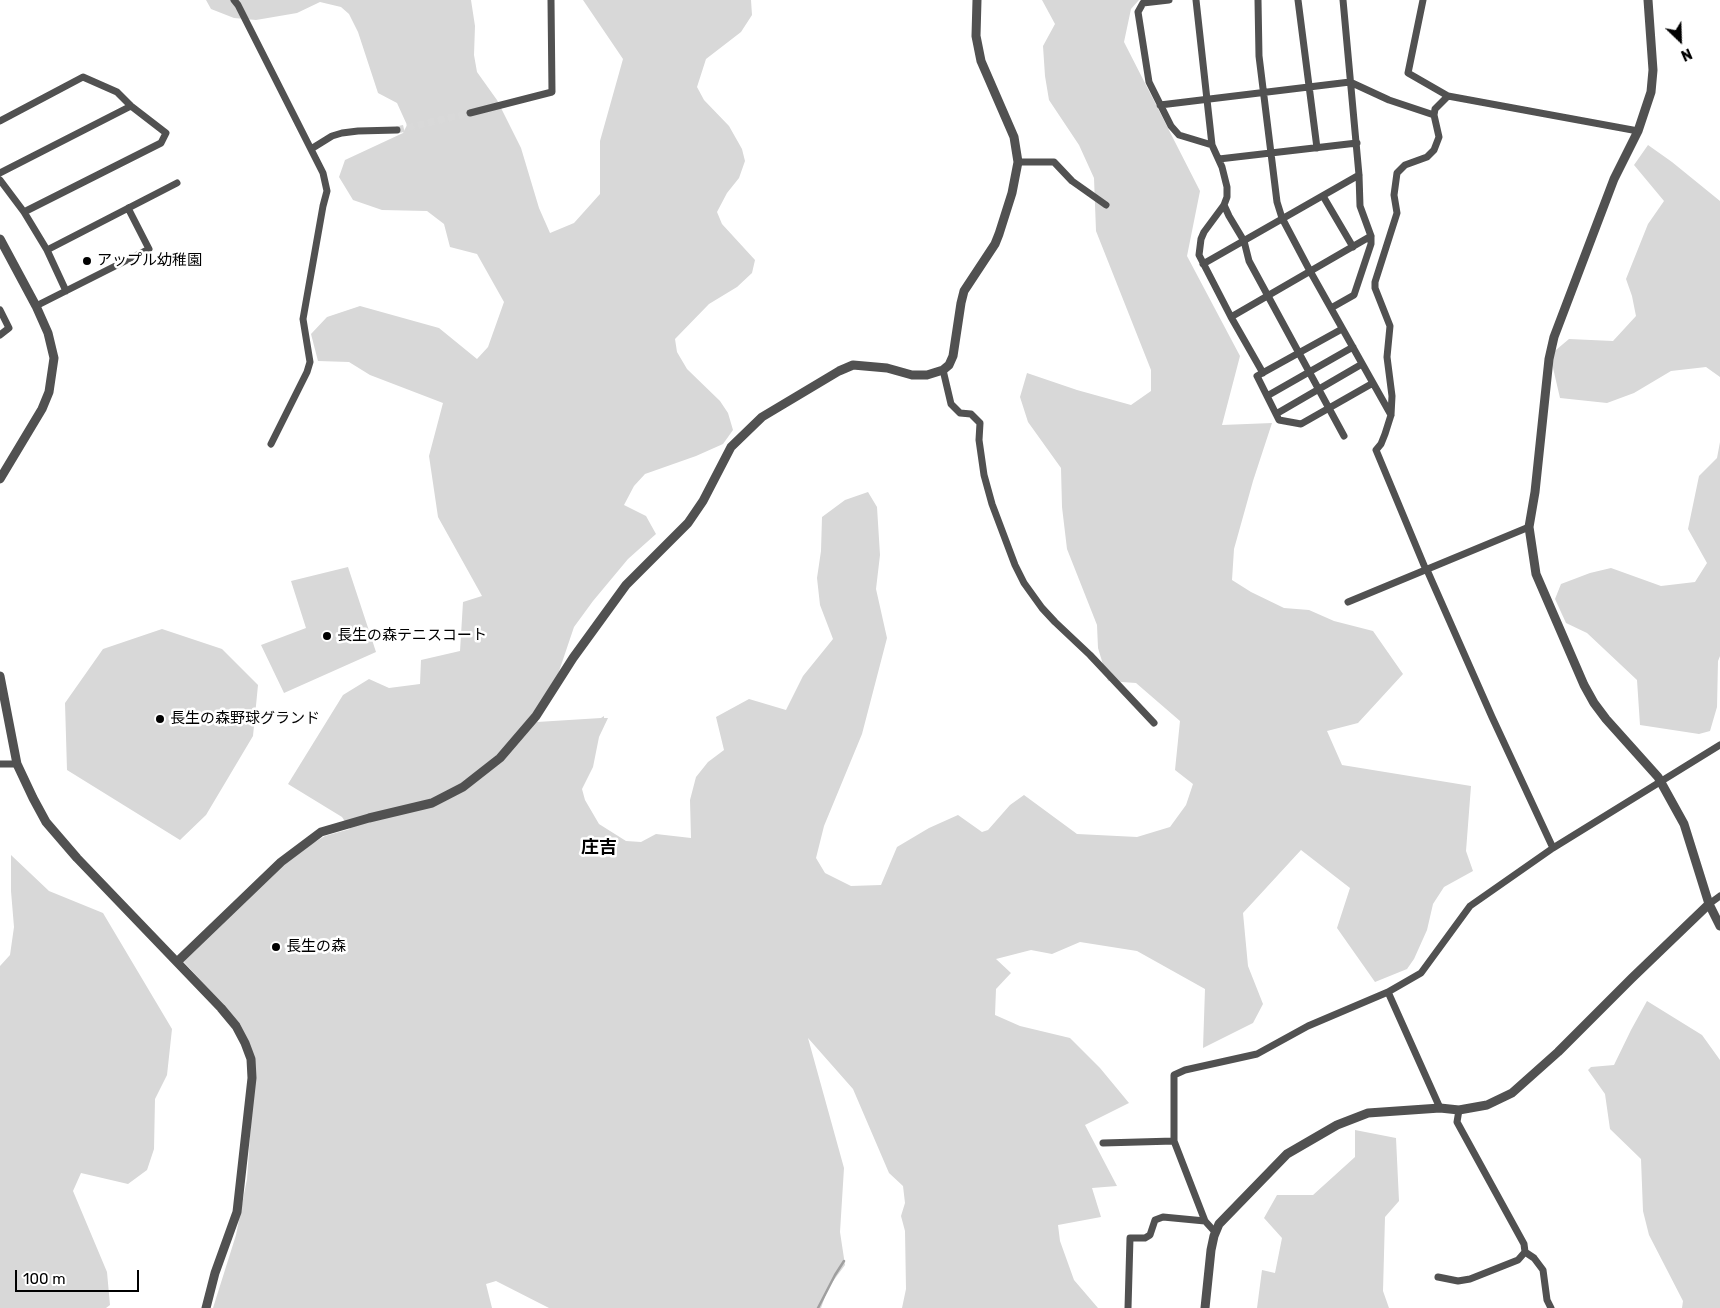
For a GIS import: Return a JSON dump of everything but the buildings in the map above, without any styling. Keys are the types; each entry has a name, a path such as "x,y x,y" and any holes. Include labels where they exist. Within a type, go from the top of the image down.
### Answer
{"street":[{"path":"234,0 311,149 323,174 327,191 303,319 310,362 307,372 271,444"},
{"path":"470,113 552,92 551,0"},
{"path":"178,962 281,862 321,832 432,803 463,787 500,758 536,716 573,658 626,585 688,523 703,501 731,447 762,417 839,371 853,366 887,368 912,375 927,375 943,370 949,365 953,356 960,303 964,291 995,244 1003,225 1018,162 1014,137 981,62 976,36 977,0"},
{"path":"1169,0 1143,3 1138,12 1148,82 1170,126 1179,135 1212,145"},
{"path":"1196,0 1212,145 1219,159 1227,187 1227,197 1224,205 1201,239 1199,254 1202,264 1264,373"},
{"path":"1258,0 1262,92 1277,202 1282,218 1391,415"},
{"path":"1298,0 1317,148"},
{"path":"1331,308 1354,295 1371,244 1371,236 1360,206 1360,175 1343,0"},
{"path":"1422,0 1408,73 1448,96 1638,131"},
{"path":"1648,0 1653,70 1651,92 1638,131 1614,179 1554,337 1549,359 1529,527 1536,574 1584,685 1606,719 1658,777 1684,824 1708,904 1720,926"},
{"path":"0,121 83,78 117,92 131,106 166,132 162,143 24,212"},
{"path":"1160,105 1350,82 1389,100 1434,115"},
{"path":"1448,96 1436,109 1434,115 1439,137 1434,150 1427,157 1405,166 1397,173 1394,195 1397,213 1375,282 1375,288 1390,326 1387,356 1392,396 1391,415 1381,444 1376,450 1492,717 1553,848"},
{"path":"0,173 131,106"},
{"path":"311,149 332,136 342,133 397,130"},
{"path":"1219,159 1356,143"},
{"path":"1018,162 1054,162 1072,181 1106,205"},
{"path":"1202,264 1360,175"},
{"path":"0,180 24,212 47,250 66,291"},
{"path":"47,250 177,183"},
{"path":"1323,196 1353,247"},
{"path":"1224,205 1244,241 1249,261 1344,436"},
{"path":"36,306 149,249 128,208"},
{"path":"1231,317 1371,236"},
{"path":"0,239 36,306 52,344 54,358 49,392 42,409 0,479"},
{"path":"0,310 10,328 0,335"},
{"path":"1342,329 1257,376 1279,420 1301,424 1373,383"},
{"path":"1267,396 1353,347"},
{"path":"1276,414 1362,364"},
{"path":"943,370 951,404 960,413 971,414 980,424 979,440 984,475 992,504 1015,565 1024,583 1042,608 1090,655 1154,724"},
{"path":"1348,602 1529,527"},
{"path":"0,676 17,764 41,814 59,839 178,962 236,1026 251,1059 252,1078 237,1212 215,1273 206,1308"},
{"path":"1215,1232 1205,1221 1174,1141 1174,1075 1185,1070 1257,1054 1308,1026 1388,992 1421,973 1470,906 1553,848 1720,745"},
{"path":"0,764 17,764"},
{"path":"1205,1308 1211,1250 1215,1232 1220,1224 1287,1154 1337,1125 1368,1113 1440,1108 1459,1110 1487,1105 1501,1100 1526,1082 1708,904 1720,896"},
{"path":"1388,992 1440,1108"},
{"path":"1438,1277 1458,1281 1470,1279 1518,1260 1525,1252 1524,1244 1457,1122 1459,1110"},
{"path":"1103,1143 1174,1141"},
{"path":"1128,1308 1130,1238 1145,1238 1150,1235 1155,1220 1163,1217 1205,1221"},
{"path":"1525,1252 1534,1258 1543,1270 1547,1300 1551,1308"}],"shaded area":[{"path":"206,0 471,0 475,26 474,55 477,72 497,100 521,148 539,208 550,233 574,223 600,194 600,141 623,59 583,0 751,0 752,15 741,32 706,59 697,87 704,100 729,126 742,149 745,161 739,178 727,193 717,212 722,224 755,260 752,273 737,287 709,304 675,339 677,352 687,369 720,401 728,413 733,430 723,444 696,456 645,474 634,486 624,505 646,516 656,534 628,559 574,627 552,692 537,722 601,718 604,716 604,718 608,718 599,737 593,767 582,789 585,800 599,824 626,841 641,842 656,834 691,838 690,800 696,777 708,762 724,750 716,717 749,699 786,710 803,676 833,639 820,605 817,578 821,551 822,517 845,500 868,492 877,507 880,555 876,589 887,638 862,734 824,826 816,858 825,873 851,886 881,885 897,847 929,828 958,815 982,832 988,830 1010,805 1024,795 1077,834 1137,837 1170,827 1186,805 1193,784 1175,770 1180,721 1136,683 1108,681 1098,648 1097,625 1067,549 1062,507 1061,468 1028,422 1020,397 1027,373 1077,390 1131,405 1151,391 1151,370 1096,231 1094,178 1079,145 1049,100 1043,46 1055,24 1042,0 1139,0 1131,9 1124,42 1200,191 1187,256 1240,356 1222,425 1272,423 1234,549 1232,580 1251,592 1284,608 1309,610 1334,621 1373,631 1403,674 1358,723 1327,731 1342,765 1471,786 1466,851 1473,871 1444,887 1433,904 1427,930 1414,959 1407,969 1375,982 1337,928 1350,888 1301,850 1243,913 1248,966 1263,1004 1253,1023 1203,1048 1205,989 1137,951 1080,942 1052,954 1031,950 996,959 1011,973 996,989 995,1015 1020,1026 1070,1038 1100,1068 1129,1103 1085,1125 1117,1186 1092,1188 1101,1217 1058,1225 1060,1241 1074,1280 1098,1308 902,1308 906,1289 905,1231 901,1216 905,1203 903,1186 889,1173 853,1089 808,1038 844,1168 840,1232 845,1265 828,1288 821,1308 549,1308 496,1281 486,1284 492,1308 213,1308 236,1235 247,1179 255,1064 225,1007 183,961 296,853 325,836 350,829 342,817 288,784 343,695 369,679 389,688 420,684 421,660 460,651 463,602 482,596 438,517 429,456 443,403 370,375 349,362 318,361 311,334 327,317 360,306 439,328 477,359 488,347 504,302 477,254 450,247 444,224 427,211 382,210 353,200 339,177 345,160 403,133 407,125 397,103 378,93 358,32 349,14 341,7 320,2 297,13 256,20 234,18 211,9"},
{"path":"1648,145 1720,201 1720,377 1706,367 1671,371 1634,393 1607,403 1560,398 1550,355 1569,339 1613,341 1636,316 1626,279 1648,224 1664,201 1634,165"},
{"path":"1720,442 1720,656 1718,661 1717,707 1710,731 1699,734 1640,725 1637,680 1587,633 1566,623 1555,599 1561,584 1590,573 1611,568 1661,586 1695,582 1707,563 1688,529 1699,476 1717,458"},
{"name":"長生の森テニスコート","path":"348,567 376,652 284,693 261,645 306,628 291,581"},
{"name":"長生の森野球グランド","path":"162,629 222,649 258,685 253,736 206,815 180,840 67,770 65,703 103,649"},
{"path":"11,855 49,891 103,913 172,1029 167,1075 155,1099 154,1149 147,1170 128,1184 81,1173 73,1191 107,1272 110,1305 106,1308 0,1308 0,966 10,955 14,927"},
{"path":"1647,1001 1702,1035 1720,1060 1720,1308 1682,1308 1683,1301 1649,1235 1643,1211 1641,1159 1610,1129 1605,1094 1588,1070 1591,1067 1614,1065"},
{"path":"1355,1130 1396,1138 1399,1201 1385,1217 1383,1291 1389,1308 1257,1308 1262,1270 1275,1273 1282,1238 1264,1218 1277,1195 1313,1195 1355,1157"}],"waterway":[{"path":"818,1308 844,1261"}],"tunnel":[{"path":"397,130 470,113"}],"place":[{"name":"アップル幼稚園","path":"87,261"},
{"name":"長生の森テニスコート","path":"327,636"},
{"name":"長生の森野球グランド","path":"160,719"},
{"name":"長生の森","path":"276,947"}],"district":[{"name":"庄吉","path":"599,848"}]}
